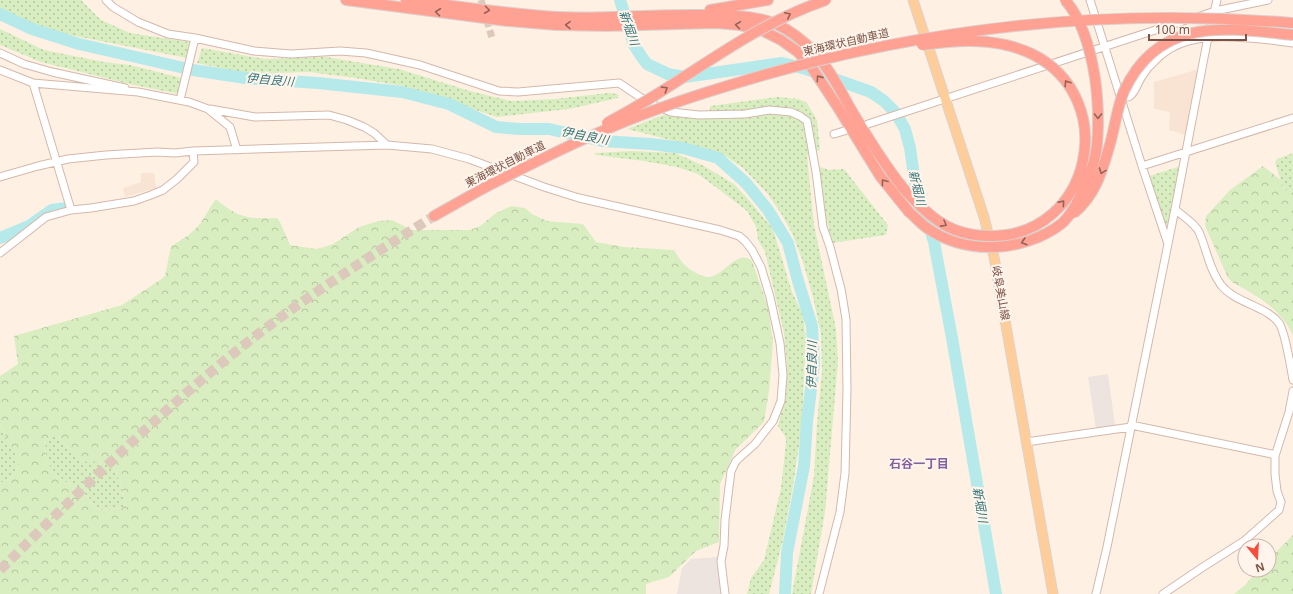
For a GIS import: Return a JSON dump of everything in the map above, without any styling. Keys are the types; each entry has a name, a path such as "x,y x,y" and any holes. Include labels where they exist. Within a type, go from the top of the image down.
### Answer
{"highway":[{"path":"346,0 507,21 556,25 641,21 716,23 739,25 761,30 781,40 798,52 812,68 880,176 909,212 926,228 940,235 955,242 983,247 1008,246 1048,233 1078,210 1091,194 1098,182 1105,163 1124,92 1145,59 1158,49 1173,39 1194,31 1216,29 1293,35"},
{"path":"406,0 509,13 606,22"},
{"path":"641,21 768,0"},
{"path":"571,145 664,90 742,39 794,12 826,0"},
{"path":"1062,223 1081,193 1092,166 1097,146 1098,118 1097,94 1090,54 1075,14 1065,0"},
{"path":"683,14 737,15 770,21 793,34 823,57 850,107 888,170 904,189 931,216 956,230 982,236 1002,236 1020,232 1036,224 1062,205 1081,171 1085,152 1086,134 1083,116 1075,97 1066,80 1050,64 1031,53 1012,46 967,40 823,57"},
{"name":"東海環状自動車道","path":"434,216 482,188 571,145 623,122 707,92 823,57 934,36 1035,23 1178,17 1293,23"}],"main road":[{"name":"岐阜美山線","path":"913,0 984,217 994,257 1053,594"}],"street":[{"path":"106,0 113,7 138,22 168,34 254,52 292,54 340,51 366,53 420,66 499,91 518,92 619,83 650,103 671,112 699,115 745,114 768,110 791,112 803,118 806,121 816,172 822,227 830,247 841,289 846,319 847,390 845,473 840,512 819,594"},
{"path":"1090,0 1168,244"},
{"path":"1096,594 1107,547 1187,151 1208,37 1217,0"},
{"path":"868,124 1215,11 1268,0"},
{"path":"1121,98 1130,96 1133,93 1142,76 1163,53 1189,42 1208,37 1222,36 1293,43"},
{"path":"180,97 194,40"},
{"path":"0,53 24,64 52,72 138,92"},
{"path":"0,70 33,83 180,97 208,109 255,117 330,115 364,127 374,133 387,145"},
{"path":"33,83 71,210"},
{"path":"208,109 230,127 237,150"},
{"path":"1142,166 1293,118"},
{"path":"834,134 844,131"},
{"path":"0,177 56,161 106,155 387,145 432,149 469,159 544,187 579,198 720,230 739,236 752,250 761,267 770,298 780,343 783,375 781,400 773,421 755,444 736,461 731,471 725,520 724,546 721,561 725,594"},
{"path":"0,253 46,216 71,210 134,201 151,196 163,190 194,162 193,151"},
{"path":"1175,209 1193,223 1199,232 1209,263 1221,285 1229,293 1242,301 1267,312 1280,324 1290,360 1293,380"},
{"path":"1163,594 1244,541 1279,510 1281,502 1277,491 1275,456 1289,412 1293,391"},
{"path":"1026,442 1131,426 1272,454 1275,456"}],"shaded area":[{"path":"1199,69 1188,136 1169,130 1170,112 1154,109 1154,82"},
{"path":"141,173 154,173 156,188 125,197 123,188 141,182"},
{"path":"1108,374 1115,425 1096,429 1088,377"},
{"path":"717,557 722,594 677,594 682,568 691,559"}],"green space":[{"path":"0,0 81,0 101,20 130,33 189,42 187,58 43,29 0,10"},
{"path":"0,29 44,50 104,62 130,65 182,78 179,94 129,84 41,62 0,45"},
{"path":"202,48 265,59 326,57 399,69 470,91 511,101 555,99 608,93 618,94 618,98 569,109 497,117 403,86 309,72 249,74 197,63"},
{"path":"777,97 799,99 807,103 817,120 820,150 807,155 814,225 836,329 838,361 825,512 811,594 792,594 814,476 822,372 821,334 813,297 802,259 792,233 767,193 743,168 727,157 698,147 627,129 663,115 709,119 710,106"},
{"path":"632,151 675,153 704,166 734,184 773,229 792,292 803,315 806,339 802,425 783,540 769,594 747,594 751,578 764,560 781,488 786,442 785,436 778,426 785,396 787,364 784,333 765,252 758,240 756,227 747,211 698,174 677,167 595,155 595,153"},
{"path":"1293,153 1293,191 1287,191 1283,187 1275,163 1277,159"},
{"path":"1181,166 1170,223 1165,225 1149,176"},
{"path":"1263,166 1281,180 1283,187 1287,191 1293,191 1293,335 1274,309 1228,278 1205,226 1206,216 1230,190"},
{"path":"821,167 829,170 844,169 888,225 886,235 832,243 816,170"},
{"path":"216,199 237,214 244,216 277,218 290,245 317,249 333,244 359,227 378,221 392,220 412,230 470,230 480,226 496,213 511,206 525,208 532,214 547,221 583,224 596,242 624,247 674,250 687,267 705,276 710,277 715,275 741,258 747,258 752,261 768,307 773,342 769,391 764,422 736,449 720,484 719,542 696,551 669,577 646,584 646,594 0,594 0,483 13,475 19,461 0,425 0,376 18,364 14,336 122,305 160,280 165,276 171,246 197,228","holes":["50,437 56,437 84,461 111,464 121,485 124,495 124,507 108,510 97,508 86,495 57,475 48,464 45,449 46,440"]},
{"path":"0,425 19,461 13,475 0,483"},
{"path":"50,437 56,437 84,461 111,464 121,485 124,495 124,507 108,510 97,508 86,495 57,475 48,464 46,457 46,440"},
{"path":"1293,535 1293,594 1234,594 1251,578 1277,578 1277,551"}],"waterway":[{"name":"新堀川","path":"620,0 634,45 641,56 647,64 668,74 685,77 782,63 806,69 871,92 884,101 895,112 905,129 910,148 917,196 927,219 934,242 996,594"},
{"name":"伊自良川","path":"0,14 32,29 79,44 193,70 245,78 318,83 402,92 449,104 496,127 549,129 602,141 651,144 683,148 718,158 746,183 768,210 788,243 812,326 814,364 807,422 804,466 787,553 785,594"},
{"path":"0,238 29,226 52,210 66,208"}],"tunnel":[{"path":"481,0 492,38"},
{"path":"0,570 152,423 249,341 340,276 434,216"}],"district":[{"name":"石谷一丁目","path":"919,464"}]}
